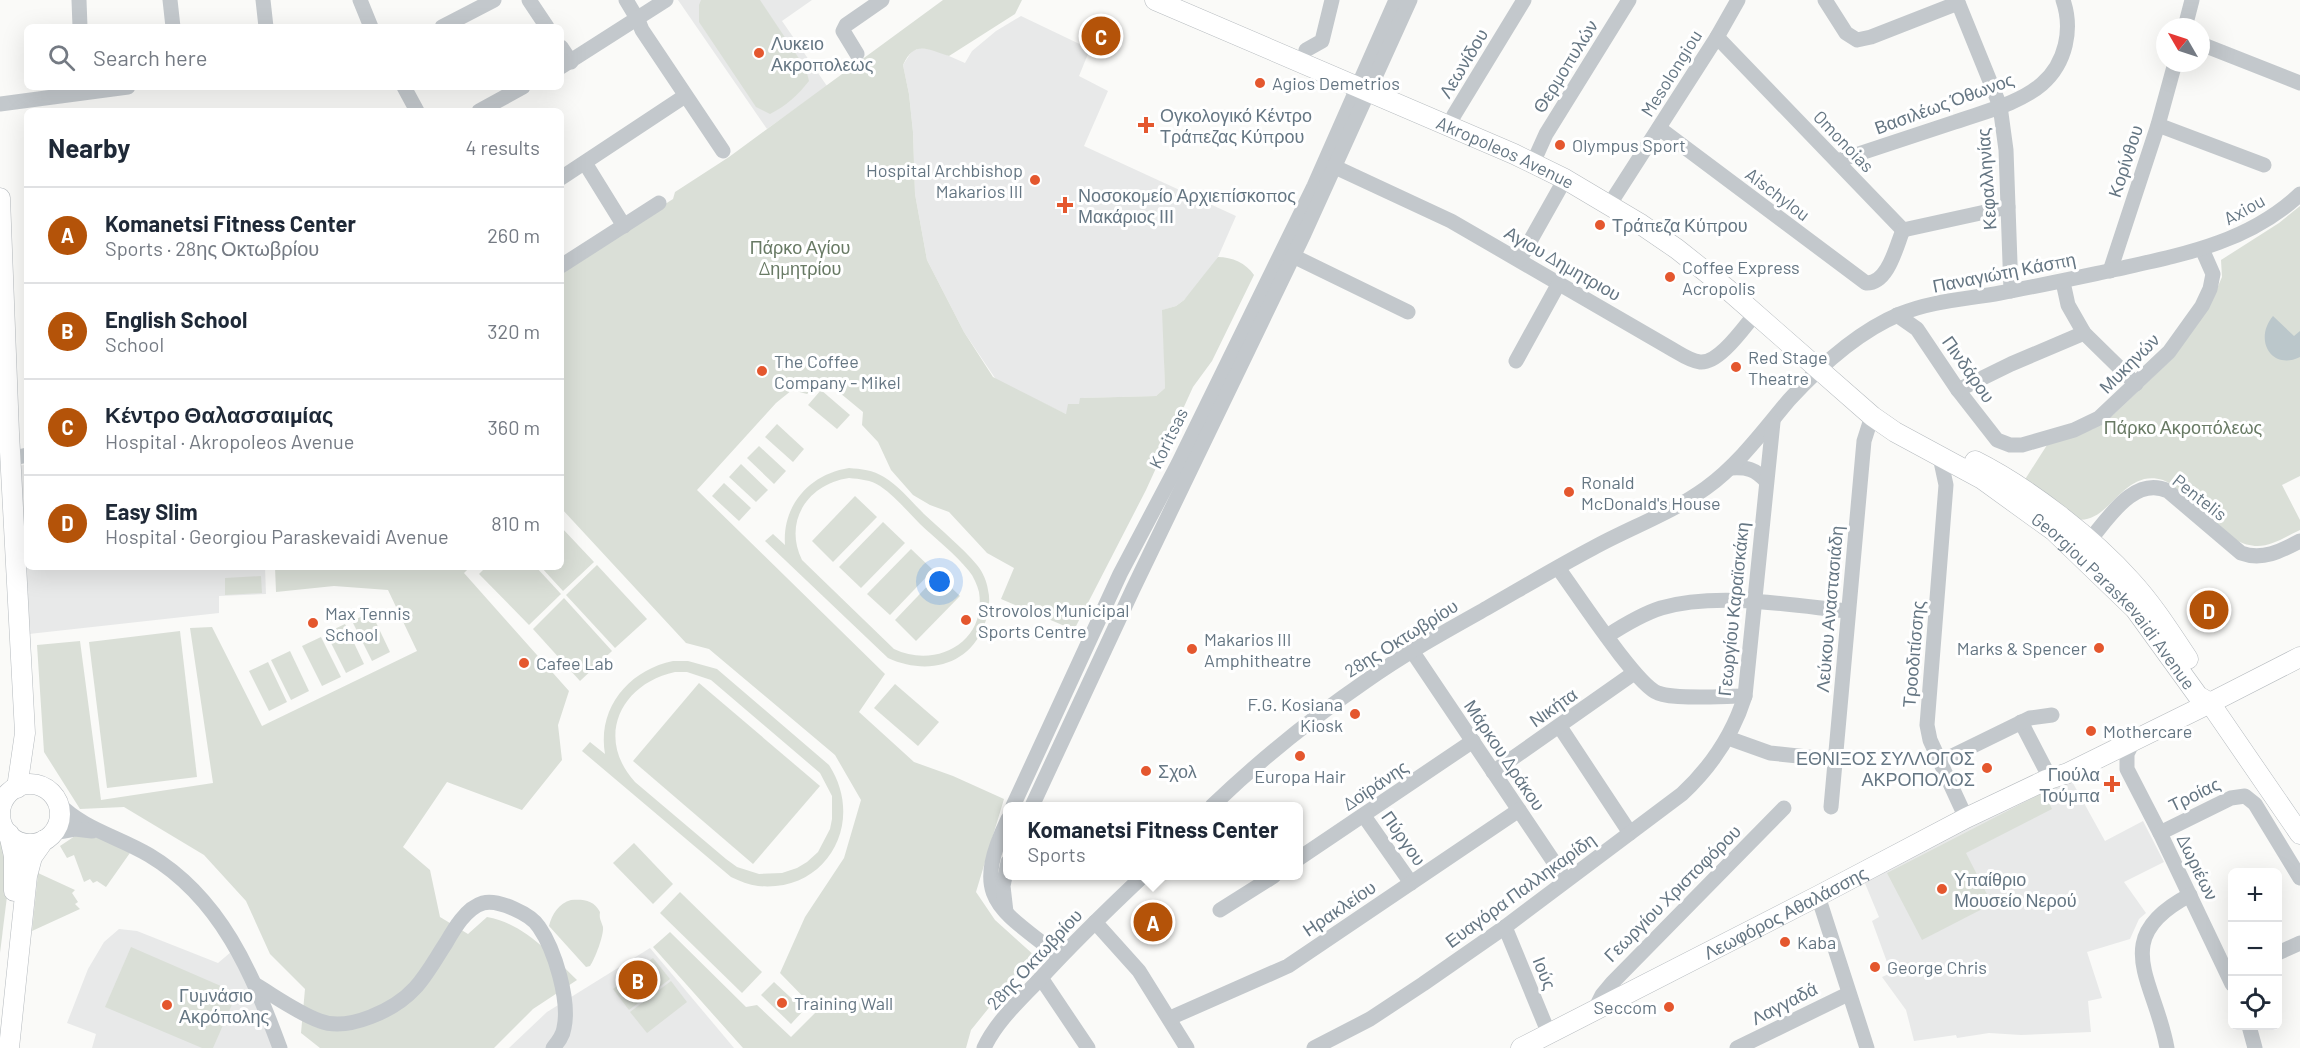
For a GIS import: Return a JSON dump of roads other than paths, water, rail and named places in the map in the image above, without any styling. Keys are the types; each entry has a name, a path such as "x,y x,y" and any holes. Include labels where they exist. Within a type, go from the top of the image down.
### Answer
{"main road":[{"name":"Akropoleos Avenue","path":"1155,0 1366,84 1454,115 1537,154 1614,196 1715,267 1822,367"},
{"name":"Akropoleos Avenue","path":"1185,0 1306,50 1366,84 1565,179 1640,223 1677,249 1822,367"},
{"path":"0,198 19,457 25,733 37,772 52,796 60,819 49,837 32,857 27,876 9,1048"},
{"name":"Georgiou Paraskevaidi Avenue","path":"1822,367 1872,416 1966,470 2030,513 2092,566 2135,609 2206,697"},
{"name":"Georgiou Paraskevaidi Avenue","path":"1822,367 1921,435 2015,484 2089,541 2113,562 2146,598 2206,697"},
{"name":"Λεωφόρος Αθαλάσσης","path":"1521,1048 1966,818 2134,740 2300,644"},
{"name":"Λεωφόρος Αθαλάσσης","path":"2050,778 2065,765 2206,697 2300,657"},
{"path":"2206,697 2300,834"},
{"path":"0,1028 15,878 14,856 4,828 1,810 9,791 25,733"},
{"path":"9,791 29,784 52,796"},
{"path":"4,828 18,841 28,844 49,837"}],"street":[{"path":"79,0 80,24"},
{"path":"170,0 172,24"},
{"path":"263,0 267,24"},
{"path":"360,0 370,24"},
{"path":"448,24 494,0"},
{"path":"529,0 546,24"},
{"path":"626,0 642,30 723,151"},
{"path":"566,64 666,0"},
{"path":"857,54 843,32 846,25 882,0"},
{"path":"1306,50 1318,45 1324,36 1332,0"},
{"path":"1366,84 1396,0"},
{"path":"1366,84 1410,0"},
{"name":"Λεωνίδου","path":"1454,115 1524,0"},
{"name":"Θερμοπυλών","path":"1537,154 1546,134 1629,0"},
{"name":"Mesolongiou","path":"1614,196 1717,37 1738,0"},
{"path":"1825,0 1846,33 1857,40 1871,37 1957,1"},
{"name":"Βασιλέως Όθωνος","path":"1837,161 2000,106 2035,89 2053,72 2065,48 2068,26 2062,0"},
{"path":"2187,18 2192,0"},
{"name":"Κεφαλληνίας","path":"1957,1 2000,106 2006,150 2011,291"},
{"name":"Omonoias","path":"1717,37 1903,230"},
{"path":"2210,48 2300,83"},
{"name":"Κορίνθου","path":"2110,271 2172,72"},
{"name":"Koritsas","path":"1034,802 1214,431 1335,168 1366,84"},
{"name":"Koritsas","path":"1015,802 1120,574 1178,464 1366,84"},
{"path":"0,104 100,90"},
{"path":"406,90 415,108"},
{"path":"484,108 517,90"},
{"path":"76,108 81,92"},
{"path":"564,176 686,96"},
{"path":"2158,124 2264,165"},
{"name":"Aischylou","path":"1659,128 1861,280 1871,283 1884,274 1903,230"},
{"path":"585,163 624,226"},
{"name":"Αγιου Δημητριου","path":"1335,168 1451,221 1697,362 1714,359 1756,313"},
{"path":"1520,259 1565,179"},
{"name":"Axiou","path":"2202,249 2233,238 2265,222 2300,194"},
{"path":"564,264 659,203"},
{"path":"1903,230 2008,207"},
{"name":"Παναγιώτη Κάσπη","path":"1822,367 1870,330 1897,315 1936,304 2063,282 2202,249"},
{"name":"Μυκηνών","path":"2010,445 2022,445 2090,423 2109,411 2169,352 2202,306 2213,274 2202,249"},
{"path":"1293,256 1408,312"},
{"path":"2063,282 2068,305 2084,333 2136,384"},
{"path":"1516,361 1559,283"},
{"name":"Πινδάρου","path":"1897,315 1917,328 1958,390 1997,440 2010,445"},
{"path":"1958,390 2011,364 2084,333"},
{"name":"28ης Οκτωβρίου","path":"1217,802 1252,770 1366,680 1412,651 1558,568 1686,502 1731,468 1787,403 1822,367"},
{"name":"28ης Οκτωβρίου","path":"1630,529 1703,478 1767,416 1787,403"},
{"name":"Λεύκου Αναστασιάδη","path":"1831,807 1864,441 1872,416"},
{"name":"Γεωργίου Καραϊσκάκη","path":"1728,738 1739,717 1745,696 1773,422"},
{"name":"Τροοδιτίσσης","path":"1940,457 1946,485 1927,717 1930,740 1966,818"},
{"path":"1731,468 1748,467 1758,472 1766,481"},
{"path":"1946,485 1956,473 1966,470"},
{"name":"Pentelis","path":"2089,541 2132,494 2149,487 2160,488 2168,492 2241,553 2250,556 2274,554 2300,541"},
{"path":"1558,568 1648,689 1667,696 1745,696"},
{"path":"1608,636 1641,616 1660,608 1710,601 1848,611"},
{"name":"Μάρκου Δράκου","path":"1412,651 1566,880"},
{"name":"Νικήτα","path":"1493,772 1634,673"},
{"path":"1940,762 2021,722 2034,717 2052,716"},
{"path":"2021,722 2050,778"},
{"path":"1560,726 1630,833"},
{"path":"1728,738 1770,753 1834,760"},
{"name":"Ευαγόρα Παλληκαρίδη","path":"1314,1048 1370,1018 1505,927 1692,785 1728,738"},
{"path":"2127,769 2127,754 2134,740"},
{"name":"Δοϊράνης","path":"1303,856 1473,741"},
{"path":"2095,759 2109,758 2127,769"},
{"name":"Δωριέων","path":"2127,769 2230,976"},
{"path":"52,796 76,819 149,855 185,881 225,927 244,960 280,1048"},
{"name":"Τροίας","path":"2160,833 2231,798 2245,796 2255,804 2300,878"},
{"name":"Γεωργίου Χριστοφόρου","path":"1594,1011 1602,995 1612,983 1784,808"},
{"name":"Ηρακλείου","path":"1170,1018 1288,966 1519,810"},
{"name":"Πύργου","path":"1364,816 1411,883"},
{"path":"49,837 75,829 107,834"},
{"path":"1003,830 993,853 989,876 993,895 1007,914 1060,957"},
{"path":"1004,880 1007,914"},
{"name":"28ης Οκτωβρίου","path":"984,1048 1005,1017 1060,957 1139,880"},
{"path":"1220,910 1265,880"},
{"path":"2167,1048 2145,970 2142,942 2145,932 2157,917 2190,895"},
{"path":"1818,896 1867,1048"},
{"path":"256,986 320,1021 346,1025 359,1021 407,996 423,979 461,920 481,903 497,903 523,914 539,926 554,960 563,991 566,1019 563,1035 553,1048"},
{"path":"1095,922 1139,971 1187,1048"},
{"name":"Ιούς","path":"1505,927 1549,1034"},
{"path":"2282,951 2300,943"},
{"path":"1041,978 1088,1048"},
{"name":"Λαγγαδά","path":"1737,1048 1848,994"},
{"path":"2250,1030 2255,1048"}],"place":[{"name":"Κέντρο Θαλασσαιμίας","path":"1101,36"},
{"name":"Λυκειο Ακροπολεως","path":"759,53"},
{"name":"Agios Demetrios","path":"1260,83"},
{"name":"Ογκολογικό Κέντρο Τράπεζας Κύπρου","path":"1146,125"},
{"name":"Olympus Sport","path":"1560,145"},
{"name":"Hospital Archbishop Makarios III","path":"1035,180"},
{"name":"Νοσοκομείο Αρχιεπίσκοπος Μακάριος ΙΙΙ","path":"1065,205"},
{"name":"Τράπεζα Κύπρου","path":"1600,225"},
{"name":"Coffee Express Acropolis","path":"1670,277"},
{"name":"Red Stage Theatre","path":"1736,367"},
{"name":"The Coffee Company - Mikel","path":"762,371"},
{"name":"Ronald McDonald's House","path":"1569,492"},
{"name":"Easy Slim","path":"2209,610"},
{"name":"Strovolos Municipal Sports Centre","path":"966,620"},
{"name":"Max Tennis School","path":"313,623"},
{"name":"Marks & Spencer","path":"2099,648"},
{"name":"Makarios III Amphitheatre","path":"1192,649"},
{"name":"Cafee Lab","path":"524,663"},
{"name":"F.G. Kosiana Kiosk","path":"1355,714"},
{"name":"Mothercare","path":"2091,731"},
{"name":"Europa Hair","path":"1300,756"},
{"name":"ΕΘΝΙΞΟΣ ΣΥΛΛΟΓΟΣ ΑΚΡΟΠΟΛΟΣ","path":"1987,768"},
{"name":"Σχολ","path":"1146,771"},
{"name":"Γιούλα Τούμπα","path":"2112,784"},
{"name":"Υπαίθριο Μουσείο Νερού","path":"1942,889"},
{"name":"Komanetsi Fitness Center","path":"1153,922"},
{"name":"Kaba","path":"1785,942"},
{"name":"George Chris","path":"1875,967"},
{"name":"English School","path":"638,980"},
{"name":"Training Wall","path":"782,1003"},
{"name":"Γυμνάσιο Ακρόπολης","path":"167,1005"},
{"name":"Seccom","path":"1669,1007"}],"park label":[{"name":"Πάρκο Αγίου Δημητρίου","path":"800,257"},
{"name":"Πάρκο Ακροπόλεως","path":"2183,427"}]}
